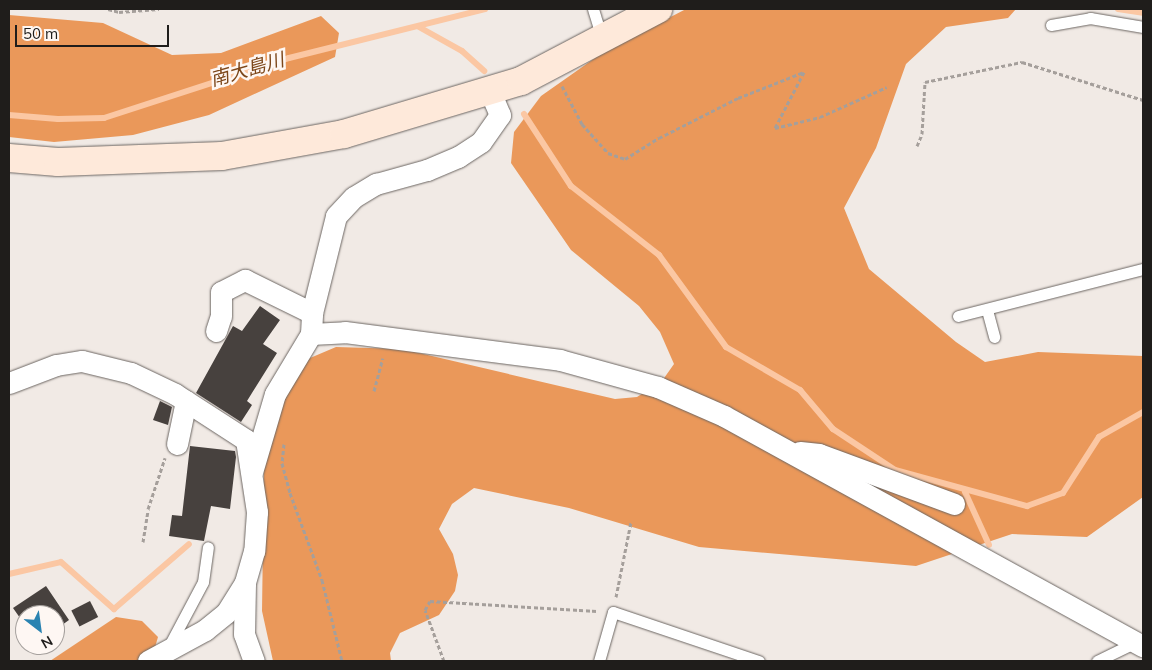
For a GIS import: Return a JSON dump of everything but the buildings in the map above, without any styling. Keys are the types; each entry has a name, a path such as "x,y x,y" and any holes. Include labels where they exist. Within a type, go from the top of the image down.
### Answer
{"street":[{"path":"9,158 119,161 222,156 276,148 344,134 490,91 552,68 658,9"},
{"path":"252,472 275,394 311,334 312,313 336,216 354,197 376,184 427,170 458,157 481,142 500,115 490,91"},
{"path":"216,331 221,316 221,292 245,280 312,313"},
{"path":"311,334 345,332 560,360 658,387 724,416 1140,644"},
{"path":"9,382 56,365 82,361 131,373 183,392 246,440 257,512 254,551 245,583 244,634 254,661"},
{"path":"172,449 183,392"},
{"path":"786,451 819,454 954,504"},
{"path":"148,661 226,613 245,583"}],"lane":[{"path":"593,9 602,40"},
{"path":"1050,26 1090,18 1143,27"},
{"path":"958,316 1143,269"},
{"path":"987,310 994,337"},
{"path":"166,651 203,582 208,547"},
{"path":"599,661 613,612 759,661"},
{"path":"1097,661 1140,644"}],"path":[{"path":"108,9 119,12 159,9"},
{"path":"917,146 922,134 925,82 1022,62 1143,100"},
{"path":"552,68 582,124 608,153 625,159 659,138 738,98 804,72 774,128 820,116 887,87"},
{"path":"374,391 382,359 400,339"},
{"path":"284,438 284,470 322,580 342,661"},
{"path":"143,542 148,510 172,449"},
{"path":"444,661 425,610 430,601 613,612 631,522"}],"shaded area":[{"path":"686,9 1016,9 1008,18 946,27 906,64 876,148 844,208 869,269 956,342 985,362 1038,352 1143,356 1143,497 1087,537 1012,534 916,566 699,547 569,508 474,488 452,504 439,529 453,554 458,575 455,591 439,615 400,633 390,653 391,661 273,661 262,611 264,469 279,412 303,361 336,347 402,349 615,399 637,397 662,381 674,364 660,332 639,306 571,250 511,163 514,132 541,96 605,51"},
{"path":"9,15 103,23 172,55 221,53 321,16 339,33 335,57 209,115 133,135 54,142 9,137"},
{"path":"116,617 142,621 158,637 151,661 50,661 59,655 65,655 65,651"}],"waterway":[{"name":"南大島川","path":"9,115 58,119 104,118 289,58 485,9"},
{"path":"1118,9 1143,13"},
{"path":"419,27 462,51 484,71"},
{"path":"524,114 571,186 659,255 726,347 800,390 833,429 895,470 1027,506 1063,493 1099,437 1143,412"},
{"path":"965,492 989,545"},
{"path":"9,574 61,562 114,609 189,544"}]}
